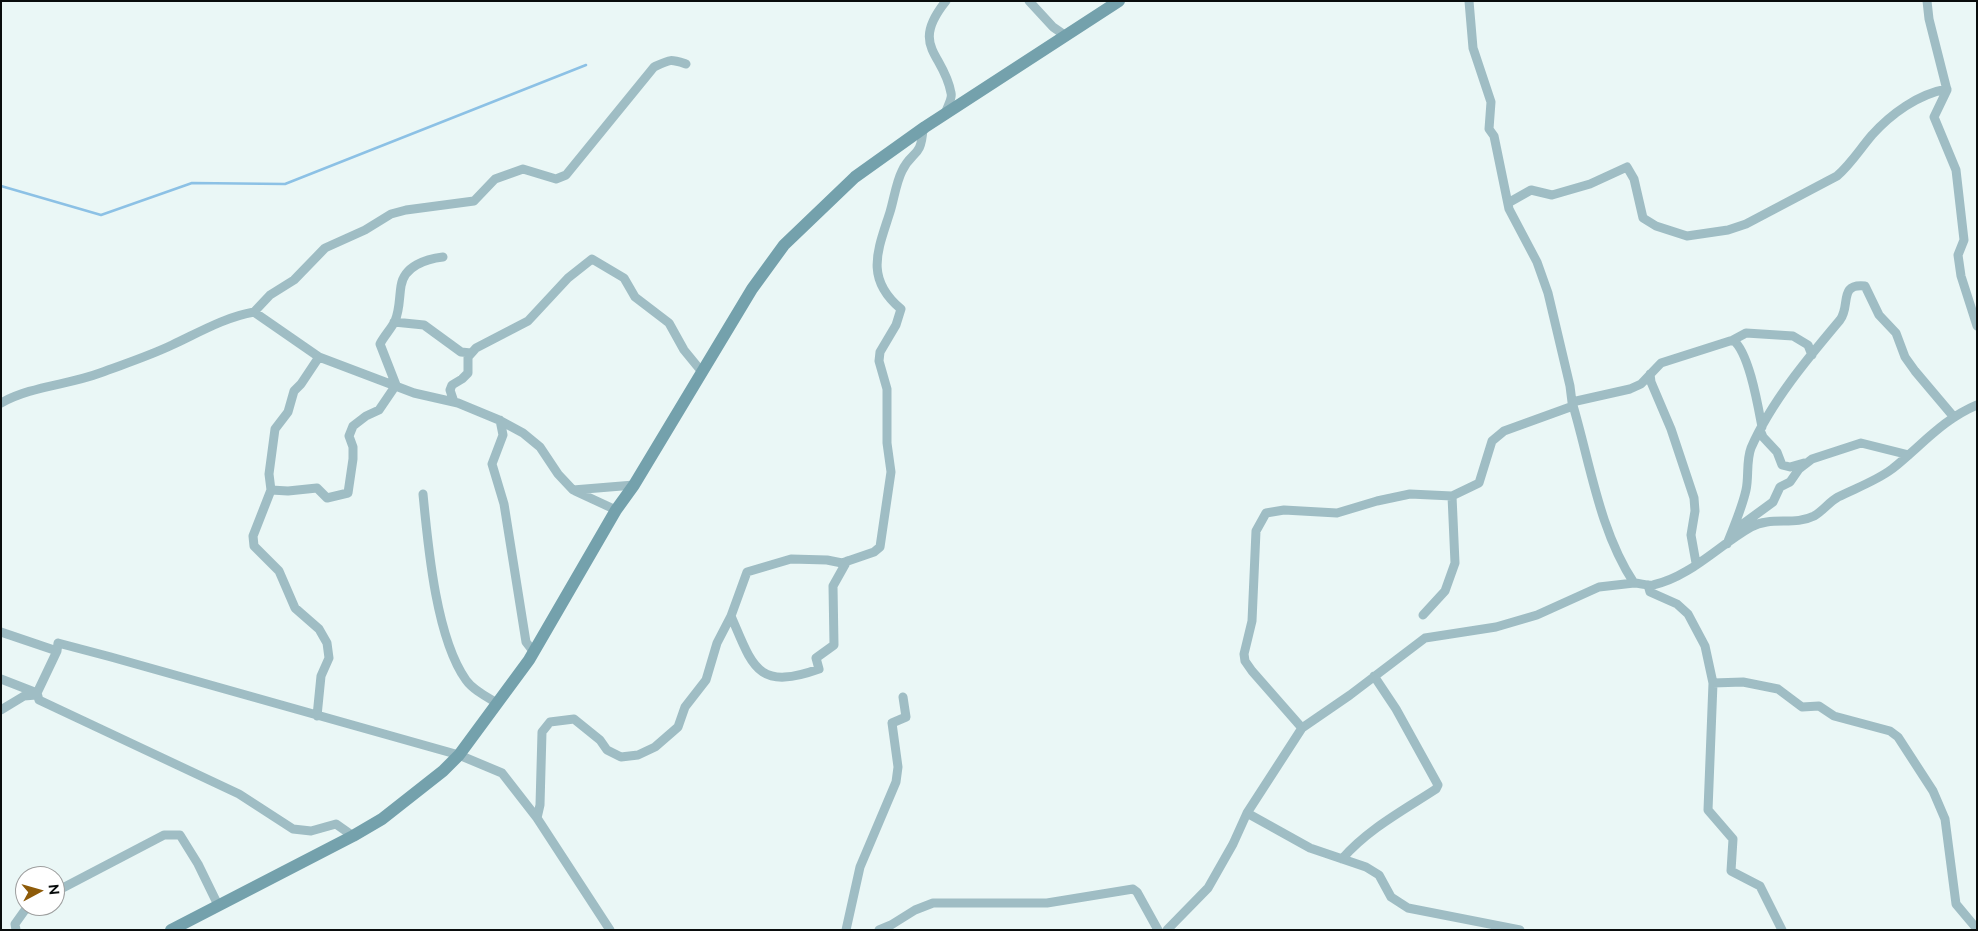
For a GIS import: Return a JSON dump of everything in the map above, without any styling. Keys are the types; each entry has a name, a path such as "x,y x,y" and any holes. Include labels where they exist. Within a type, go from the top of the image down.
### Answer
{"street":[{"path":"945,114 952,95 946,76 930,49 930,35 934,20 946,1"},
{"path":"1029,1 1052,27 1066,36"},
{"path":"171,930 353,836 382,819 443,771 459,755 533,652 616,510 634,485 752,288 784,246 855,177 945,114 1119,1"},
{"path":"1469,1 1473,48 1490,102 1489,129 1494,136 1508,203 1538,262 1570,386 1572,404 1605,518 1620,561 1634,582"},
{"path":"1927,1 1929,19 1947,89 1934,117 1956,170 1964,240 1958,255 1961,276 1977,326"},
{"path":"1,403 13,396 25,395 51,384 98,374 164,349 239,314 254,312 270,296 294,280 325,248 365,230 391,214 406,210 474,201 496,179 523,169 556,179 566,175 654,67 668,60 677,59 686,64"},
{"path":"1508,203 1531,190 1552,195 1598,180 1627,167 1634,179 1643,218 1656,226 1687,236 1728,230 1746,224 1836,176 1848,166 1873,134 1911,102 1947,89"},
{"path":"537,818 540,805 542,732 550,722 574,719 600,740 607,750 621,757 638,754 655,747 678,727 685,707 706,680 717,644 731,616 747,572 791,559 827,560 842,563 874,552 880,547 891,472 887,443 887,389 879,361 880,352 896,325 901,309 880,282 876,262 879,242 902,171 922,147 923,129"},
{"path":"396,385 380,344 394,322 401,302 401,285 408,270 417,265 444,258"},
{"path":"454,402 450,390 452,385 462,380 468,373 468,357 471,353 476,348 528,321 568,278 592,259 624,278 635,297 668,323 684,350 702,372"},
{"path":"1727,544 1747,488 1750,451 1761,428 1792,379 1841,318 1847,292 1852,288 1865,286 1879,315 1896,333 1905,357 1953,416"},
{"path":"254,312 319,358 414,392 454,402 500,420 523,433 540,447 558,474 573,490 616,510"},
{"path":"394,322 424,325 461,352 471,353"},
{"path":"1302,728 1245,661 1244,654 1252,621 1256,531 1262,517 1266,513 1284,510 1337,513 1377,501 1410,494 1452,496 1479,483 1492,441 1508,428 1572,404 1630,389 1641,384 1661,363 1733,340 1746,333 1756,332 1767,336 1787,334 1808,345 1812,355"},
{"path":"1733,340 1743,352 1747,364 1763,437 1776,452 1782,465 1790,467 1805,463 1849,445 1861,443 1909,455"},
{"path":"318,716 321,676 330,658 326,643 319,629 295,608 279,571 254,546 254,536 271,490 269,474 276,428 288,412 294,391 302,384 319,358"},
{"path":"1650,374 1651,382 1671,429 1694,498 1695,511 1692,535 1696,563"},
{"path":"271,490 288,492 317,488 327,498 348,493 353,459 353,447 349,436 353,426 366,416 379,410 396,385"},
{"path":"1167,930 1208,888 1233,844 1247,813 1302,728 1425,638 1496,627 1537,615 1599,587 1634,582 1648,584 1673,577 1754,526 1770,521 1799,522 1816,515 1837,498 1855,491 1890,471 1939,426 1953,416 1977,405"},
{"path":"500,420 503,435 492,464 504,504 526,642 533,652"},
{"path":"1731,532 1772,502 1780,487 1794,478 1805,463"},
{"path":"573,490 634,485"},
{"path":"424,494 433,576 448,641 458,666 468,682 497,703"},
{"path":"1423,615 1445,591 1455,563 1452,496"},
{"path":"731,616 748,656 763,673 771,678 800,676 819,669 816,658 834,645 833,586 847,561"},
{"path":"1648,584 1650,592 1677,604 1688,614 1704,646 1713,683 1708,810 1732,839 1731,871 1760,886 1782,930"},
{"path":"1,632 57,651"},
{"path":"36,694 57,651 58,643 64,644 459,755 502,772 537,818 610,930"},
{"path":"1342,859 1354,845 1390,818 1436,789 1438,785 1396,709 1374,676"},
{"path":"1,679 36,694 39,700 239,794 293,829 311,831 336,824 353,836"},
{"path":"1713,683 1743,682 1778,689 1802,707 1824,708 1834,716 1890,731 1898,737 1933,790 1945,819 1956,904 1977,929"},
{"path":"1,710 24,696 36,694"},
{"path":"846,930 860,867 896,782 898,767 892,723 906,717 903,697"},
{"path":"1247,813 1310,848 1366,867 1379,875 1391,897 1408,908 1520,930"},
{"path":"65,887 164,835 180,835 198,864 218,905"},
{"path":"879,930 891,925 914,910 933,903 1047,903 1133,889 1137,892 1158,930"},
{"path":"16,930 15,924 21,916"}],"waterway":[{"path":"1,186 101,215 192,183 285,184 586,65"}]}
